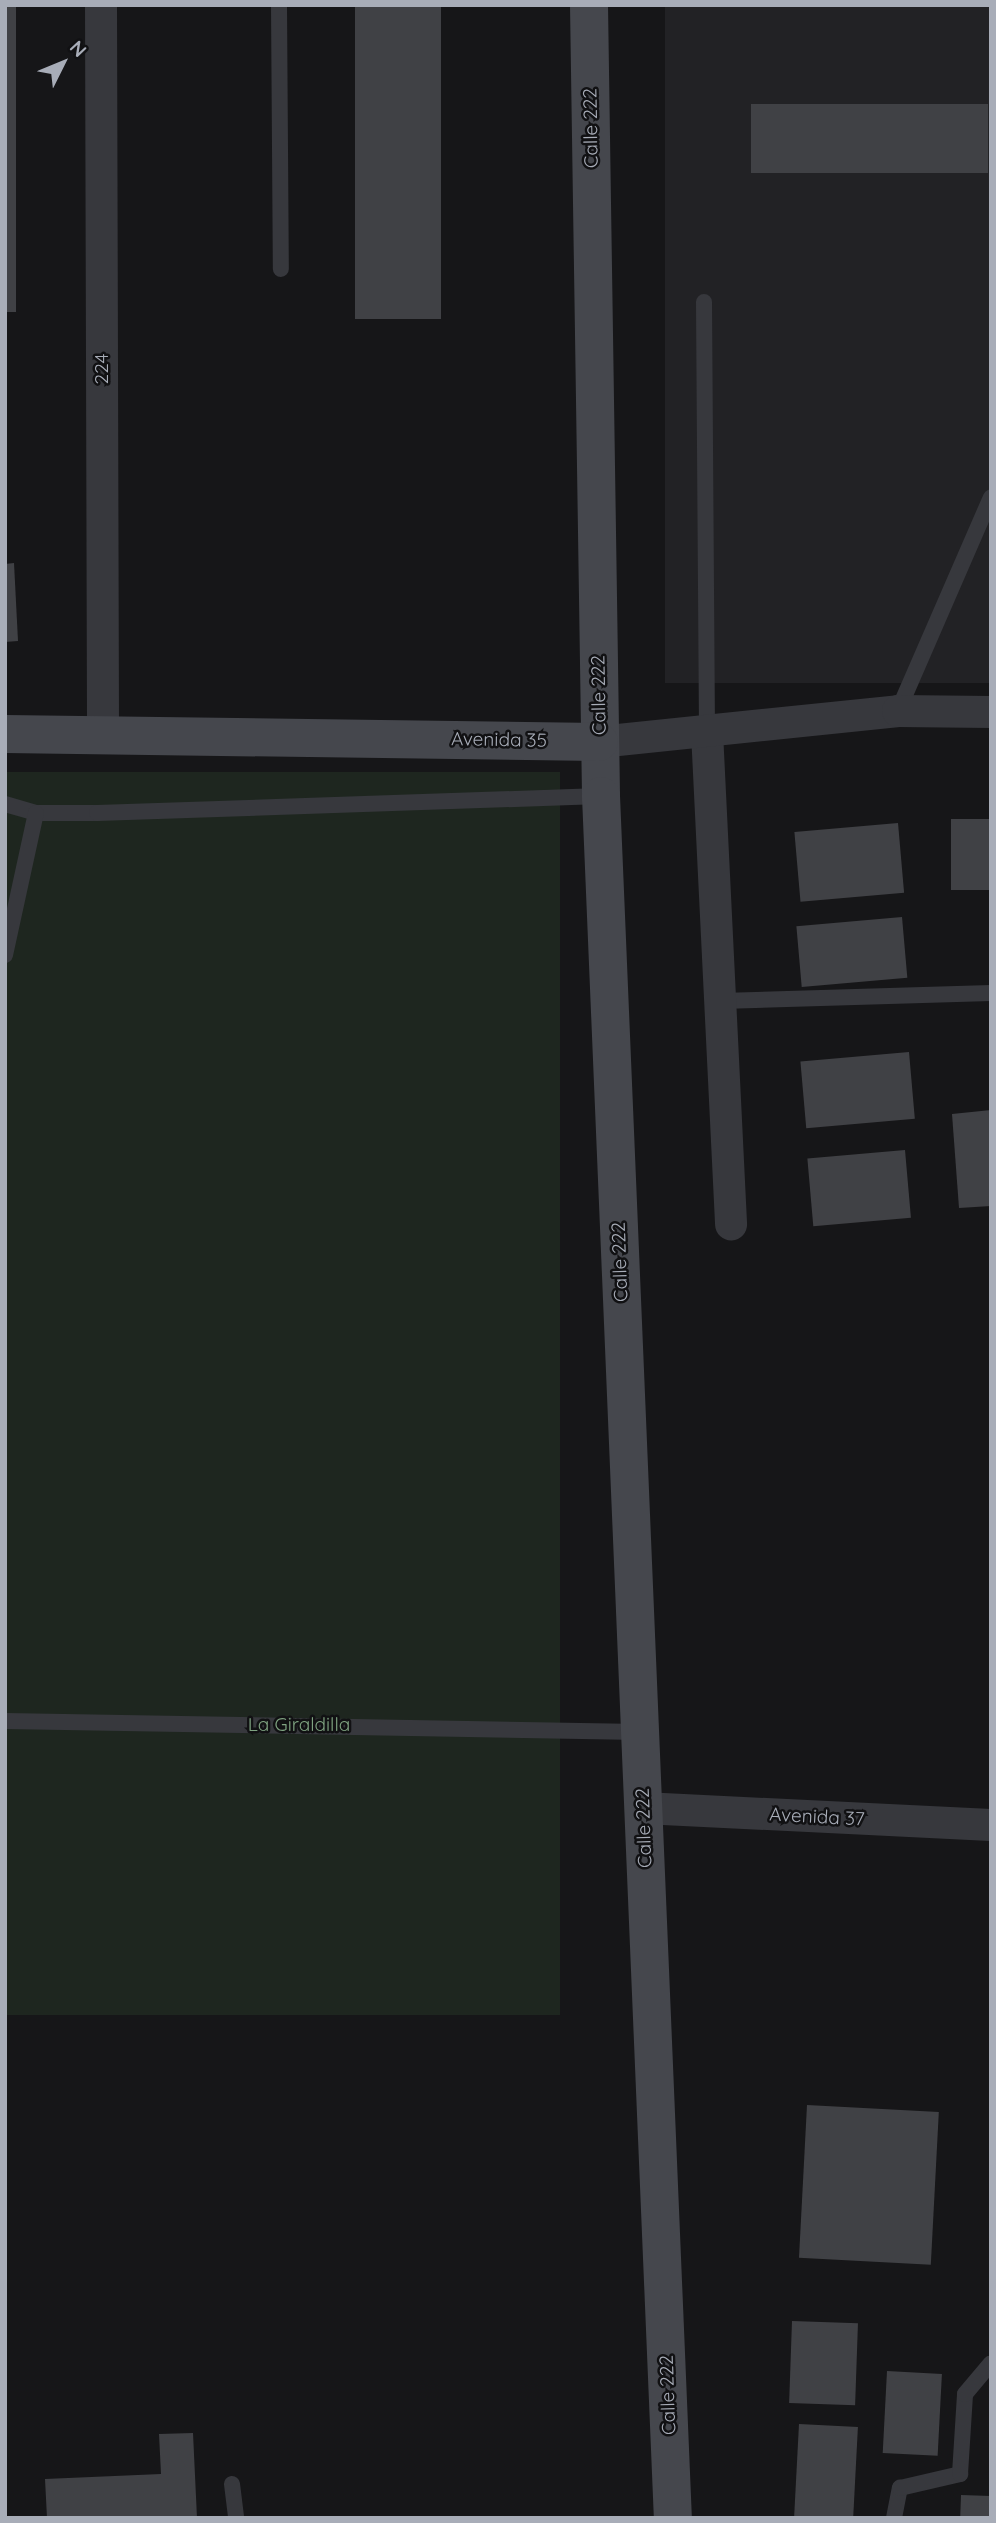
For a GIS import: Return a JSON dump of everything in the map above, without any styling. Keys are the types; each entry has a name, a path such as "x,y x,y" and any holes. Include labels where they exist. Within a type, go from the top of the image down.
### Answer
{"main road":[{"name":"Calle 222","path":"589,5 599,742 673,2518"},
{"name":"Avenida 35","path":"5,734 103,733 599,742"}],"street":[{"name":"224","path":"101,5 103,733"},
{"name":"Avenida 35","path":"599,742 898,711 991,712"},
{"path":"707,732 731,1224"},
{"name":"Avenida 37","path":"643,1808 991,1825"}],"lane":[{"path":"279,5 281,269"},
{"path":"704,302 707,732"},
{"path":"898,711 991,497"},
{"path":"5,804 36,813 601,796"},
{"path":"5,956 36,813"},
{"path":"721,1001 991,993"},
{"path":"5,1721 640,1731"},
{"path":"894,2518 900,2488 960,2474 965,2394 991,2363"},
{"path":"232,2484 236,2518"}],"shaded area":[{"path":"665,5 991,5 991,683 665,683"}],"green space":[{"name":"La Giraldilla","path":"5,772 560,772 560,2015 5,2015"}],"building":[{"path":"5,5 16,5 16,312 5,312"},
{"path":"355,5 441,5 441,319 355,319"},
{"path":"751,104 988,104 988,173 751,173"},
{"path":"14,563 18,641 5,642 5,564"},
{"path":"951,819 991,819 991,890 951,890"},
{"path":"898,823 904,893 800,902 794,832"},
{"path":"902,917 907,978 802,987 796,926"},
{"path":"909,1052 915,1119 806,1128 800,1061"},
{"path":"991,1110 991,1206 959,1208 952,1114"},
{"path":"905,1150 911,1218 813,1226 807,1159"},
{"path":"807,2105 939,2112 931,2265 799,2258"},
{"path":"792,2321 858,2323 855,2405 789,2403"},
{"path":"887,2371 942,2374 938,2456 883,2453"},
{"path":"799,2424 858,2427 853,2518 794,2518"},
{"path":"193,2433 197,2518 47,2518 45,2479 161,2474 159,2434"},
{"path":"961,2495 991,2496 990,2518 960,2518"}]}
